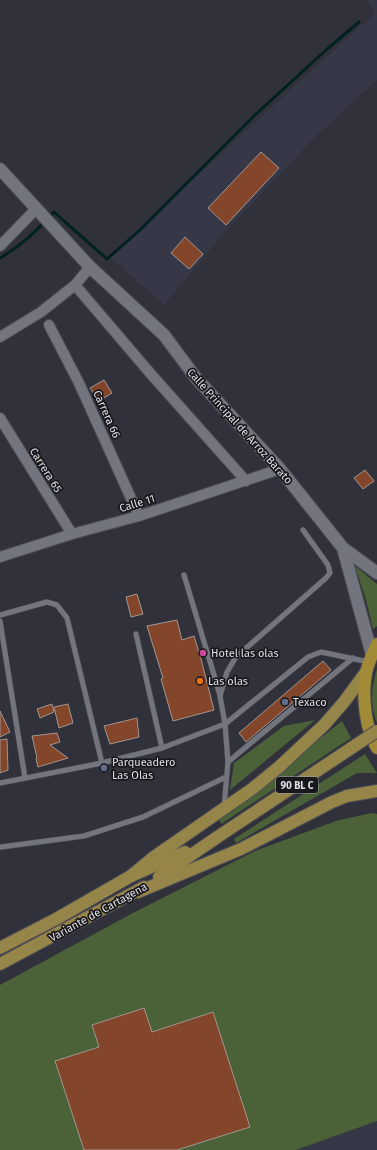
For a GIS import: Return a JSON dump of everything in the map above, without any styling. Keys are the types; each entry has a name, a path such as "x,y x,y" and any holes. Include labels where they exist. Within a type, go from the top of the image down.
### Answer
{"highway":[{"path":"371,658 364,697 367,722 377,748"}],"main road":[{"path":"131,876 154,857 252,789 279,767 324,725 339,708 371,658"},
{"name":"Variante de Cartagena","path":"0,964 138,892 214,839 377,731"},
{"path":"138,892 241,849 332,802 347,796 377,791"},
{"name":"Variante de Cartagena","path":"0,948 56,919 131,876 214,839"}],"street":[{"name":"Calle Principal de Arroz Barato","path":"0,169 90,266 164,335 196,378 280,469 343,548 377,573"},
{"path":"0,246 39,211"},
{"path":"0,337 41,312 75,285 90,266"},
{"path":"75,285 150,373 246,480"},
{"name":"Carrera 66","path":"49,326 82,390 138,516"},
{"name":"Carrera 65","path":"0,418 72,534"},
{"name":"Calle 11","path":"0,557 72,534 138,516 280,469"},
{"name":"Calle Principal de Arroz Barato","path":"343,548 371,658"}],"lane":[{"path":"220,696 227,672 236,657 321,583 330,573 328,565 303,530"},
{"path":"184,575 220,696 225,724 228,762 224,808"},
{"path":"0,615 46,602 57,605 67,618 102,763"},
{"path":"0,621 25,778"},
{"path":"136,634 162,748"},
{"path":"0,783 102,763 162,748 225,724 308,657 321,652 353,658 371,658"},
{"path":"228,762 353,658"},
{"path":"1,847 84,836 143,817 226,778"}],"shaded area":[{"path":"367,0 377,0 377,80 316,136 224,233 164,305 109,256 375,13"},
{"path":"377,1121 377,1150 296,1150"}],"green space":[{"path":"355,566 377,584 377,626 373,629 366,600"},
{"path":"377,669 377,723 373,710 372,696 373,683"},
{"path":"315,720 230,790 234,763 284,726"},
{"path":"342,721 351,738 221,824 219,818"},
{"path":"365,754 377,773 357,773 236,843 234,839"},
{"path":"371,813 377,814 377,1121 296,1150 0,1150 0,985 131,914 255,851 336,821"}],"building":[{"path":"261,152 279,168 226,225 208,208"},
{"path":"185,237 203,254 189,269 171,253"},
{"path":"104,380 112,393 99,401 90,388"},
{"path":"365,470 374,481 363,489 354,478"},
{"path":"137,594 143,614 131,617 126,597"},
{"path":"177,620 182,640 194,636 214,710 173,721 161,679 163,678 147,626"},
{"name":"Texaco","path":"323,661 331,670 246,742 239,733"},
{"path":"52,704 54,712 40,718 37,709"},
{"path":"68,704 73,723 59,728 54,707"},
{"path":"0,711 10,732 0,737"},
{"path":"137,718 139,737 110,744 104,726"},
{"path":"57,733 60,742 50,745 68,758 38,767 32,736"},
{"path":"7,739 8,770 0,773 0,740"},
{"path":"144,1008 152,1032 213,1012 250,1127 177,1150 84,1150 55,1061 99,1047 92,1025"}],"waterway":[{"path":"49,217 54,212 107,259 141,229 255,115 359,22"},
{"path":"0,258 35,232 45,221"}],"place":[{"name":"Hotel las olas","path":"203,653"},
{"name":"Las olas","path":"200,681"},
{"name":"Texaco","path":"285,702"},
{"name":"Parqueadero Las Olas","path":"104,768"}]}
